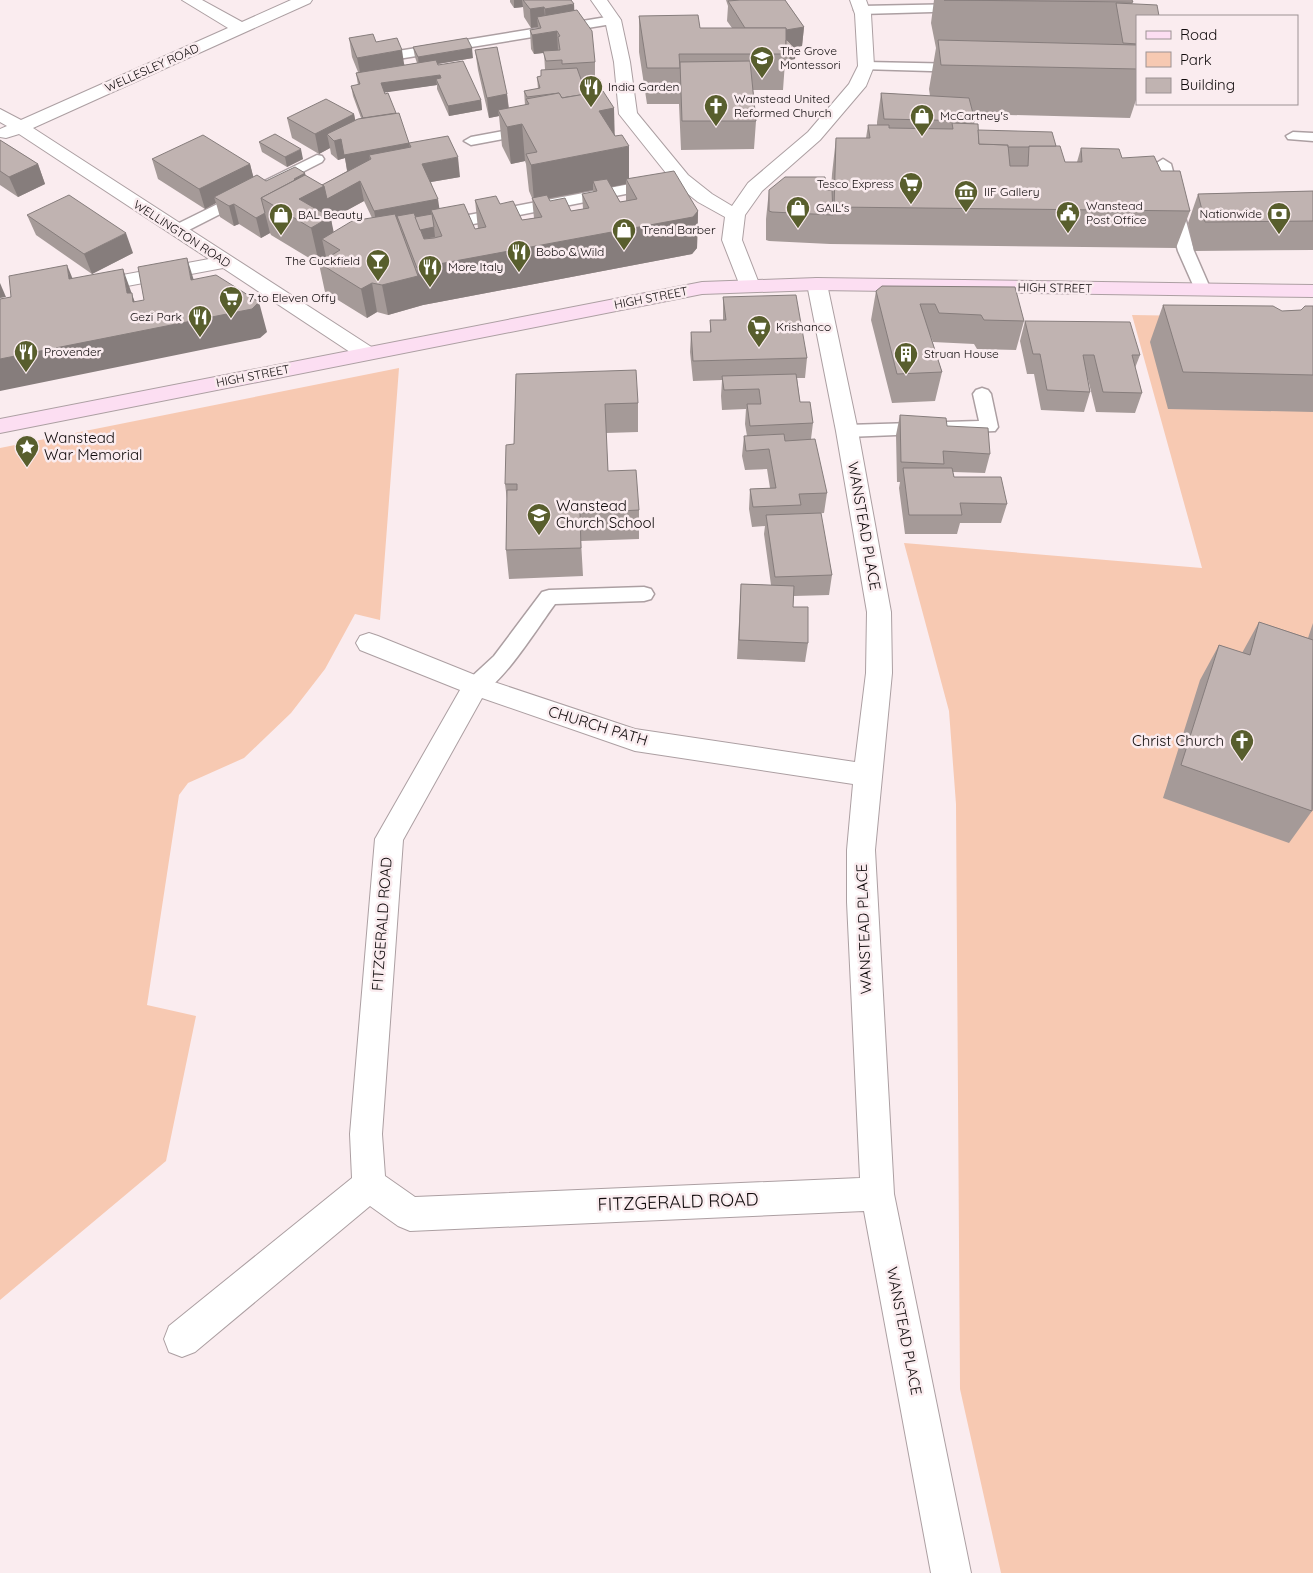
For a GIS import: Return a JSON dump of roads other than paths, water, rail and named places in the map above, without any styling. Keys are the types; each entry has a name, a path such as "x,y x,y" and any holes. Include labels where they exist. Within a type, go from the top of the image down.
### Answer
{"street":[{"path":"190,0 241,28"},
{"name":"WELLESLEY ROAD","path":"0,136 304,0"},
{"path":"599,0 609,12 612,20 622,62 621,115 681,179 705,198 735,215"},
{"path":"750,286 732,240 735,215 755,187 814,136 857,86 866,66 866,43 859,5"},
{"name":"WELLINGTON ROAD","path":"0,114 366,353"},
{"path":"68,291 225,262"},
{"name":"HIGH STREET","path":"0,426 702,288 817,284 1313,291"},
{"name":"WANSTEAD PLACE","path":"817,284 847,430 879,612 879,673 867,775 861,850 876,1194 951,1573"},
{"name":"CHURCH PATH","path":"369,643 476,686 635,740 867,775"},
{"name":"FITZGERALD ROAD","path":"476,686 389,840 366,1134 368,1185 410,1214 876,1194"},
{"path":"182,1339 368,1185"}],"lane":[{"path":"859,5 974,8"},
{"path":"398,55 612,20"},
{"path":"866,66 981,68"},
{"path":"471,141 547,128"},
{"path":"1293,136 1313,137"},
{"path":"176,230 316,159"},
{"path":"1163,164 1186,251 1203,290"},
{"path":"448,224 681,179"},
{"path":"847,430 989,427 982,394"},
{"path":"476,686 501,662 549,597 644,594"}],"place":[{"name":"The Grove Montessori","path":"762,79"},
{"name":"India Garden","path":"591,108"},
{"name":"Wanstead United Reformed Church","path":"716,127"},
{"name":"McCartney's","path":"922,137"},
{"name":"Tesco Express","path":"911,205"},
{"name":"IIF Gallery","path":"966,213"},
{"name":"GAIL's","path":"798,229"},
{"name":"Wanstead Post Office","path":"1068,234"},
{"name":"Nationwide","path":"1279,235"},
{"name":"BAL Beauty","path":"281,236"},
{"name":"Trend Barber","path":"624,251"},
{"name":"Bobo & Wild","path":"519,273"},
{"name":"The Cuckfield","path":"378,282"},
{"name":"More Italy","path":"430,288"},
{"name":"7 to Eleven Offy","path":"231,319"},
{"name":"Gezi Park","path":"200,338"},
{"name":"Krishanco","path":"759,348"},
{"name":"Provender","path":"26,373"},
{"name":"Struan House","path":"906,375"},
{"name":"Wanstead War Memorial","path":"27,468"},
{"name":"Wanstead Church School","path":"539,536"},
{"name":"Christ Church","path":"1242,762"}]}
